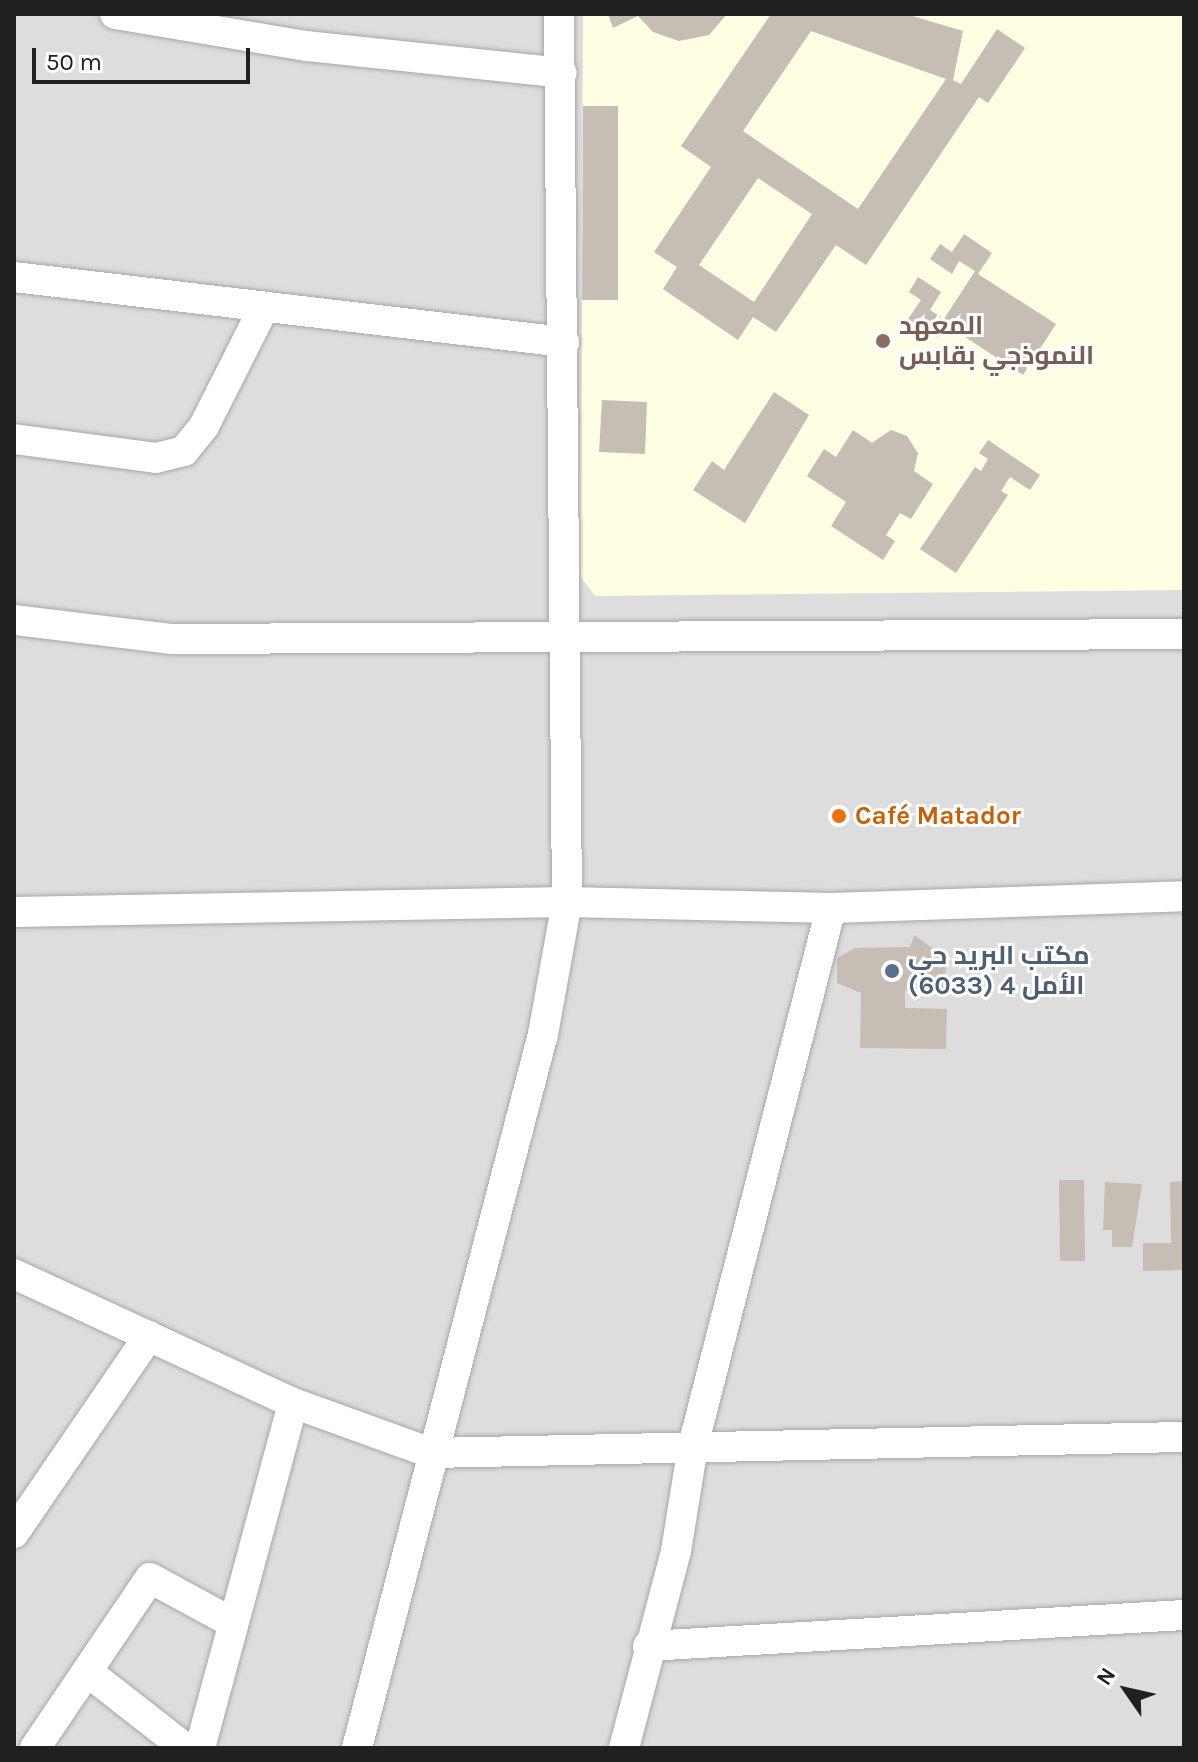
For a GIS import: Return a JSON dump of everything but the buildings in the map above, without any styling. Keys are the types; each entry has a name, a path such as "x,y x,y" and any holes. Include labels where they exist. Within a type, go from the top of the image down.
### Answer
{"street":[{"path":"115,14 306,46 562,73"},
{"path":"357,1748 431,1453 543,1034 567,902 560,633 564,342 559,14"},
{"path":"14,277 262,311 564,342"},
{"path":"14,439 145,458 184,451 262,311"},
{"path":"14,620 170,639 560,633 1184,634"},
{"path":"14,912 567,902 831,908 1184,896"},
{"path":"624,1748 648,1646 676,1551 693,1446 831,908"},
{"path":"18,1282 149,1336 293,1403 431,1453 1184,1437"},
{"path":"14,1533 149,1336"},
{"path":"200,1748 293,1403"},
{"path":"35,1748 89,1673 150,1578 233,1623"},
{"path":"648,1646 1184,1615"},
{"path":"89,1673 185,1748"}],"shaded area":[{"path":"14,14 1184,14 1184,1748 14,1748"},
{"name":"المعهد النموذجي بقابس","path":"583,14 1184,14 1184,590 595,596 581,577"}],"place":[{"name":"المعهد النموذجي بقابس","path":"883,341"},
{"name":"Café Matador","path":"839,816"},
{"name":"مكتب البريد حي الأمل 4 (6033)","path":"892,971"}]}
